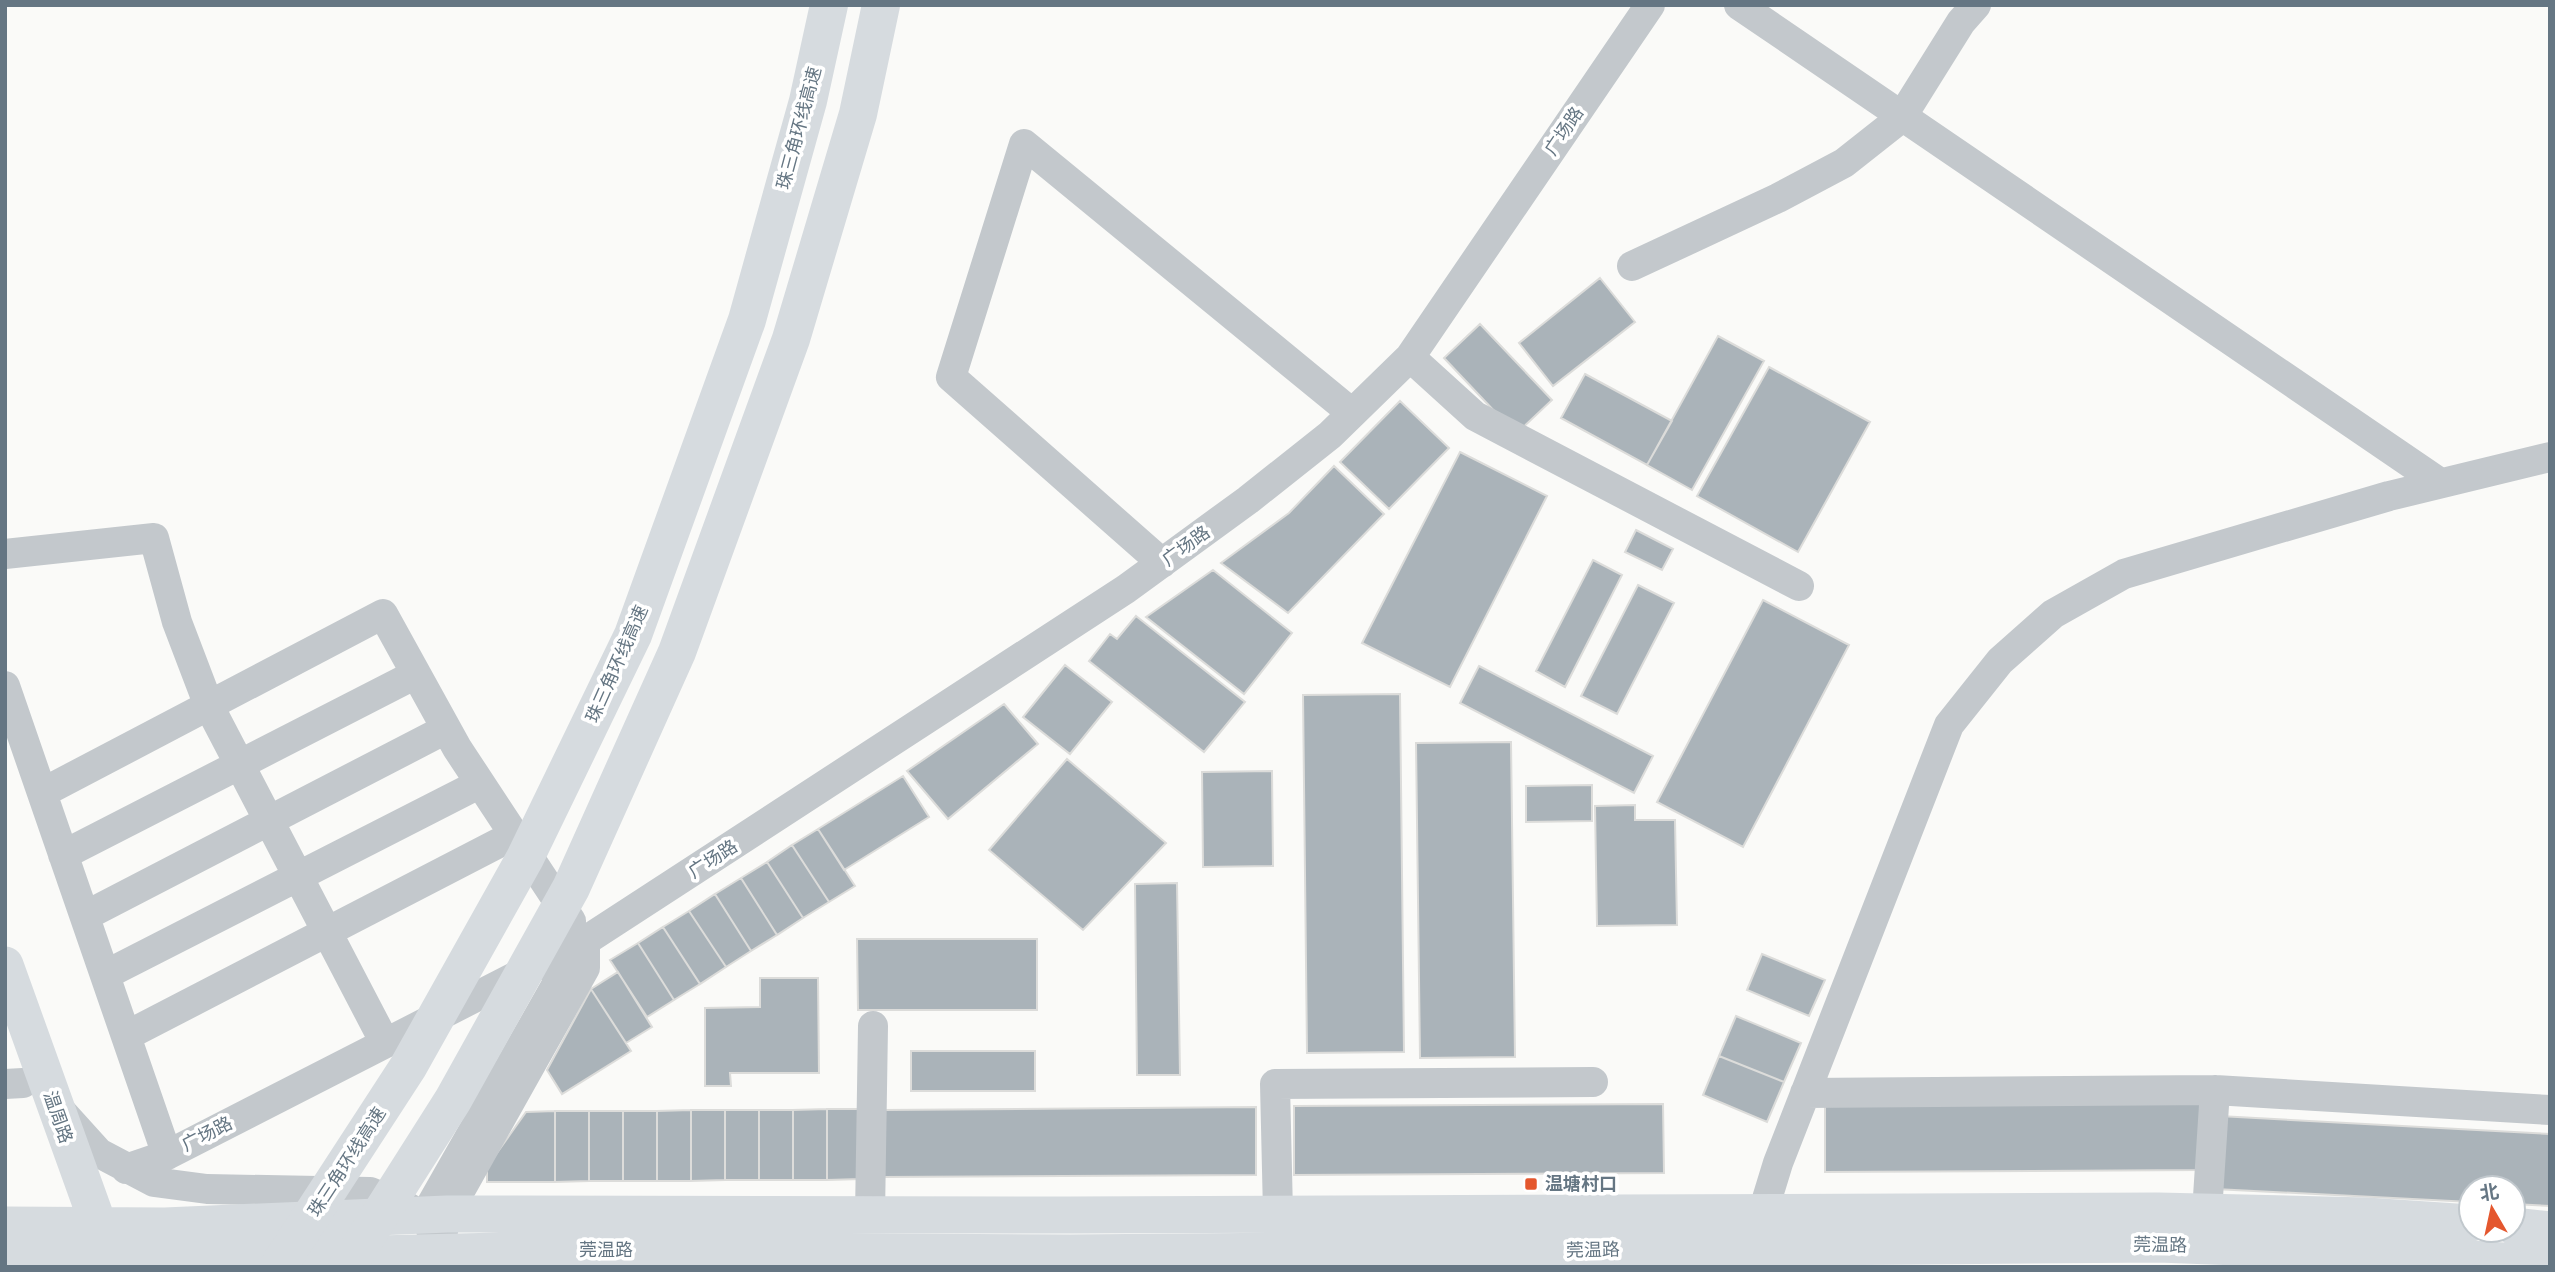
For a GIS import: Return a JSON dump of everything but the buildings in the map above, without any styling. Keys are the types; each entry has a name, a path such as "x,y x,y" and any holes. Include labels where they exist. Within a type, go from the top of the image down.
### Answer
{"highway":[{"name":"珠三角环线高速","path":"278,1267 408,1067 525,858 633,635 747,320 808,101 829,5"},
{"path":"347,1267 453,1100 570,888 677,652 791,339 858,114 881,5"}],"main road":[{"name":"温周路","path":"5,965 27,1089"},
{"name":"温周路","path":"5,1029 27,1089 95,1249"},
{"name":"莞温路","path":"5,1254 95,1249 165,1226 436,1214 2207,1212 2366,1216 2457,1222"},
{"name":"莞温路","path":"5,1225 95,1249 169,1259 439,1252 872,1259 1754,1258 2159,1244 2253,1257 2367,1252 2550,1264"},
{"path":"2527,1228 2550,1230"}],"street":[{"name":"广场路","path":"126,1170 167,1155 585,941 1162,563 1248,500 1330,435 1410,357 1650,5"},
{"path":"1739,5 2440,483"},
{"path":"1632,266 1778,198 1844,163 1901,118 1961,22 1976,5"},
{"path":"1162,563 951,377 1024,144 1352,413"},
{"path":"1410,357 1475,416 1799,586"},
{"path":"1754,1258 1763,1212 1778,1163 1949,724 2000,660 2053,614 2124,574 2440,483 2550,457"},
{"path":"5,554 154,538 177,621 209,706 385,1043"},
{"path":"42,793 383,614 479,784 585,941 585,968 436,1214 439,1252"},
{"path":"64,855 416,674"},
{"path":"5,685 167,1155"},
{"path":"85,916 446,729"},
{"path":"105,975 479,784"},
{"path":"126,1036 512,836"},
{"path":"870,1215 873,1026"},
{"path":"1278,1213 1275,1084 1593,1082"},
{"path":"27,1089 100,1153 145,1179 181,1187 370,1192 436,1214"},
{"path":"1805,1093 2215,1090 2550,1110"},
{"path":"2207,1212 2215,1090"}],"place":[{"name":"温塘村口","path":"1531,1184"}]}
